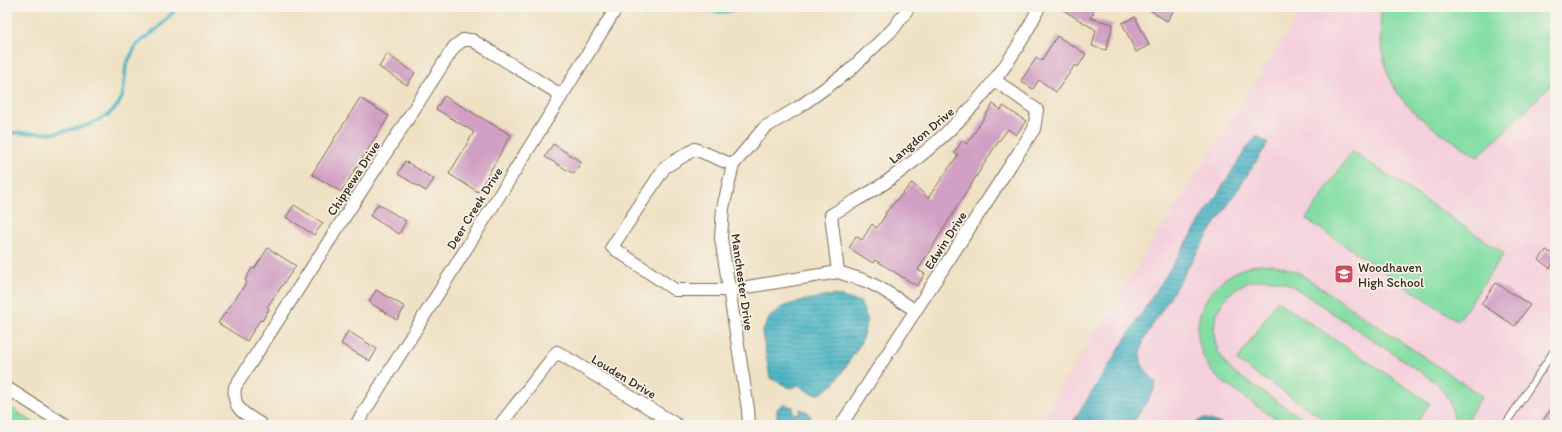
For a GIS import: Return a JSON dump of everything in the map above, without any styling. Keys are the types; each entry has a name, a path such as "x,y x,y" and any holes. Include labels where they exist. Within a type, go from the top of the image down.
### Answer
{"street":[{"name":"Deer Creek Drive","path":"356,425 617,7"},
{"name":"Manchester Drive","path":"749,425 748,409 721,238 723,208 733,165 764,128 799,107 849,71 894,28 908,7"},
{"name":"Langdon Drive","path":"838,272 831,215 888,181 955,126 996,81 1018,47 1039,7"},
{"name":"Chippewa Drive","path":"262,425 239,409 234,398 235,387 454,47 463,40 472,40 561,95"},
{"name":"Edwin Drive","path":"841,425 1034,129 1037,110 996,81"},
{"path":"733,165 695,149 665,167 612,246 675,290 729,290 838,272 866,281 915,310"},
{"name":"Louden Drive","path":"500,425 557,352 677,425"},
{"path":"7,388 64,425"}],"lane":[{"path":"1505,425 1555,349"}],"shaded area":[{"name":"Woodhaven High School","path":"1304,7 1555,7 1555,425 1037,425 1228,123"}],"green space":[{"path":"1382,7 1555,7 1555,81 1478,157 1418,116 1402,99 1394,87 1384,61 1382,48"},
{"path":"1352,151 1504,253 1458,321 1306,219"},
{"path":"1261,264 1280,266 1299,273 1482,396 1469,416 1469,425 1454,425 1453,412 1449,401 1443,390 1434,381 1291,285 1270,279 1251,281 1235,290 1223,302 1216,318 1214,336 1220,355 1233,372 1312,425 1288,425 1283,423 1222,382 1208,365 1199,344 1198,327 1201,312 1207,298 1217,286 1229,276 1244,268"},
{"path":"1277,301 1430,403 1415,425 1333,425 1237,361"},
{"path":"7,405 37,425 7,425"}],"water":[{"path":"1257,136 1268,143 1208,235 1143,341 1141,355 1142,364 1156,382 1153,392 1132,425 1071,425 1248,146"},
{"path":"835,295 860,302 868,320 860,345 834,384 820,394 810,393 799,385 790,388 770,378 762,332 770,317 782,307 800,301"},
{"path":"783,404 793,407 793,414 799,414 800,409 808,412 811,418 806,425 777,425 777,409"},
{"path":"1203,418 1225,425 1193,425"}],"building":[{"path":"1058,7 1087,7 1094,12 1090,18 1113,24 1106,50 1092,46 1096,30"},
{"path":"1145,7 1176,7 1167,21"},
{"path":"1135,17 1149,45 1136,52 1122,23"},
{"path":"1057,36 1086,54 1078,67 1075,65 1056,92 1039,80 1033,89 1021,81 1036,58 1041,61"},
{"path":"387,54 415,73 407,85 379,67"},
{"path":"444,96 511,135 478,192 449,174 474,132 436,109"},
{"path":"360,98 389,116 341,192 312,174"},
{"path":"993,104 1001,110 1003,106 1026,121 1016,135 1008,129 994,148 918,270 925,274 917,286 875,260 873,263 849,248 856,236 862,240 872,224 877,228 886,214 885,213 912,183 928,198 958,155 954,153 962,141 967,144"},
{"path":"553,144 581,162 574,174 545,157"},
{"path":"405,161 434,179 426,191 398,174"},
{"path":"378,204 406,221 399,234 370,216"},
{"path":"294,205 323,223 314,235 286,217"},
{"path":"268,248 296,266 267,307 269,309 262,321 260,320 247,341 218,323 247,282 245,280 252,268 254,269"},
{"path":"1546,250 1555,255 1555,261 1550,268 1539,260"},
{"path":"1496,283 1530,305 1515,326 1481,304"},
{"path":"376,290 405,307 397,320 369,302"},
{"path":"348,331 377,349 370,361 341,344"},
{"path":"1555,403 1555,425 1540,425"}],"waterway":[{"path":"7,133 56,133 86,126 108,115 118,105 123,95 126,65 137,44 156,30 178,7"},
{"path":"644,15 680,8 728,12 741,7"}],"place":[{"name":"Woodhaven High School","path":"1344,274"}]}
